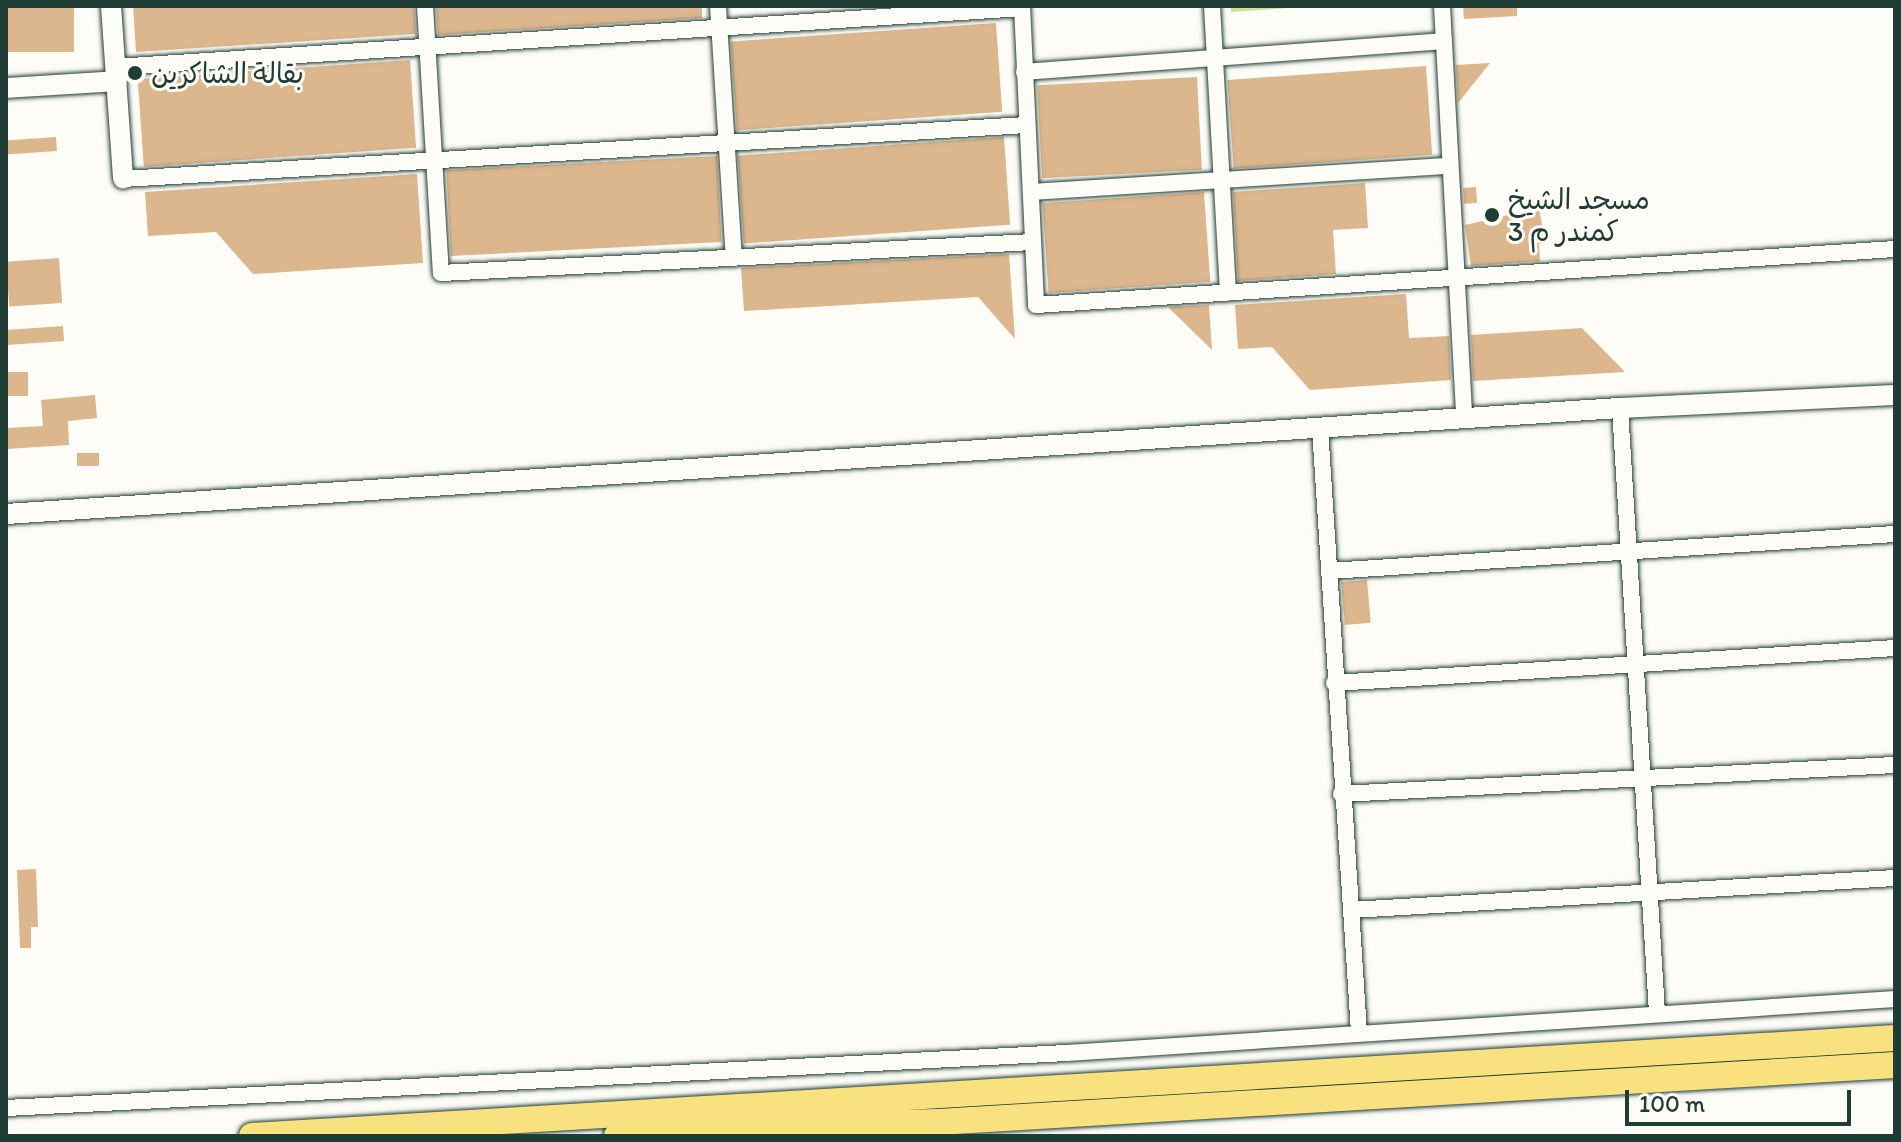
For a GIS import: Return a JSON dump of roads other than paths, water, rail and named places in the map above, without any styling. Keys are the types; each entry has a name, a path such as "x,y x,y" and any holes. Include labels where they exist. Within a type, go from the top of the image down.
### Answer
{"main road":[{"path":"617,1136 882,1123 1895,1038"},
{"path":"252,1136 938,1122 1888,1068"}],"street":[{"path":"111,6 123,179 1027,125"},
{"path":"425,6 441,273 1033,242"},
{"path":"718,6 734,257"},
{"path":"1212,6 1228,293"},
{"path":"1442,6 1464,418"},
{"path":"6,88 116,74 428,46 1022,7 1036,305 1895,249"},
{"path":"1024,72 1444,41"},
{"path":"1031,192 1449,166"},
{"path":"6,514 1620,408 1895,395"},
{"path":"1620,408 1633,664 1657,1013"},
{"path":"1320,428 1341,794 1359,1033"},
{"path":"1330,571 1895,534"},
{"path":"1334,683 1895,648"},
{"path":"1341,794 1895,765"},
{"path":"1351,910 1895,878"},
{"path":"6,1108 883,1063 1895,999"}],"place":[{"name":"بقالة الشاكرين","path":"135,73"},
{"name":"مسجد الشيخ كمندر م 3","path":"1492,215"}]}
